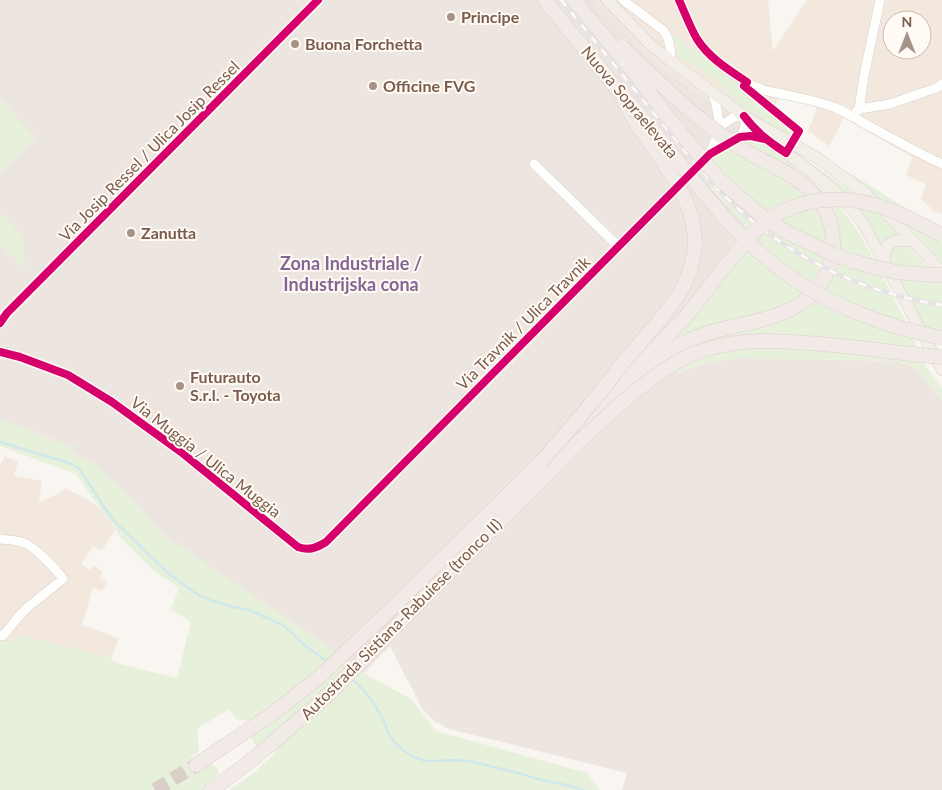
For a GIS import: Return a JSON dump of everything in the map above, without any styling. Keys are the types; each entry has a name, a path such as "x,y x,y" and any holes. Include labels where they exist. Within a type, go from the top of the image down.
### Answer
{"highway":[{"name":"Nuova Sopraelevata","path":"545,0 711,201 760,253 780,270 805,286 843,306 886,323 942,338"},
{"name":"Nuova Sopraelevata","path":"575,0 670,120 719,178 765,219 790,234 834,255 874,268 917,274 942,274"},
{"path":"575,0 714,131 752,155 779,168 807,188 817,198 828,215 832,229 833,247 830,266 822,282 810,296 795,307 774,316 717,330 690,339 663,355 582,439"},
{"path":"541,462 673,302 683,287 693,259 694,231 687,203 680,189 635,122 618,90"},
{"path":"541,462 607,399 684,320 746,241 764,224 780,213 816,201 854,200 890,210 942,235"},
{"path":"582,439 630,395 662,371 692,355 718,346 748,341 776,340 942,357"},
{"name":"Autostrada Sistiana-Rabuiese (tronco II)","path":"211,790 271,744 329,694 582,439"},
{"name":"Autostrada Sistiana-Rabuiese (tronco II)","path":"196,766 254,728 318,678 541,462"}],"main road":[{"path":"607,0 650,44 670,61 744,116 795,145 845,178 883,209 942,274"},
{"path":"744,116 765,139 829,186 861,221 942,370"},
{"path":"884,262 884,252 891,242 900,240 914,241"},
{"path":"928,343 942,346"}],"street":[{"name":"Via Josip Ressel / Ulica Josip Ressel","path":"0,323 7,313 318,0"},
{"path":"622,0 664,31 667,36 670,61"},
{"path":"680,0 698,40 729,71 760,89 856,112 910,149 942,164"},
{"path":"856,112 880,0"},
{"path":"856,112 895,102 936,88 942,84"},
{"name":"Via Travnik / Ulica Travnik","path":"710,154 716,141 719,127 718,110 713,93"},
{"path":"719,127 734,117 744,116 744,131 740,137"},
{"path":"740,137 750,136 765,139"},
{"name":"Via Travnik / Ulica Travnik","path":"311,549 326,542 710,154 740,137"},
{"path":"534,164 618,246"},
{"name":"Via Muggia / Ulica Muggia","path":"0,352 20,357 68,375 112,402 188,458 298,547 311,549"},
{"path":"0,539 25,543 58,571 63,579 28,607 3,636 0,635"}],"shaded area":[{"path":"0,0 595,0 658,65 766,143 711,188 746,226 739,236 678,373 708,363 737,358 897,361 911,366 942,400 942,790 622,790 627,773 449,729 434,721 423,710 390,646 364,673 335,651 164,535 135,502 94,464 71,452 74,448 0,419"},
{"path":"595,0 768,0 773,51 807,0 942,0 942,214 935,212 921,199 926,184 906,175 912,157 844,118 829,146 808,131 815,114 816,105 781,97 773,107 803,131 785,159 766,143 658,65"},
{"path":"5,456 18,462 14,476 42,481 39,503 65,488 99,508 115,530 102,550 93,546 81,564 89,570 95,566 102,572 100,578 108,582 101,591 93,588 82,625 119,638 111,659 17,635 7,643 0,641 0,466"}],"green space":[{"path":"673,34 736,83 794,133 792,136 760,119 734,100 720,83 707,73 678,57 673,48"},
{"path":"0,98 36,139 0,173"},
{"path":"743,140 766,143 827,194 848,217 863,239 908,325 924,364 942,388 942,400 911,366 897,361 737,358 708,363 679,373 658,342 746,226 699,173 725,149"},
{"path":"790,149 877,210 902,235 882,247"},
{"path":"837,166 911,212 942,227 942,263 884,203"},
{"path":"0,212 23,236 25,269 0,245"},
{"path":"902,244 908,246 942,280 942,340 929,334 888,258 893,247"},
{"path":"0,419 74,448 71,452 103,471 135,502 164,535 335,651 364,673 411,699 436,731 587,773 600,790 230,790 257,770 275,753 271,744 260,746 254,744 251,736 254,728 249,721 236,719 229,710 197,729 199,752 191,756 200,772 210,763 218,768 218,775 206,783 208,790 0,790 0,641 7,643 17,635 108,657 119,664 177,678 191,622 171,609 179,588 154,571 121,538 76,474 0,446"}],"waterway":[{"path":"0,442 77,467 115,522 169,574 207,599 249,610 284,626 308,648 328,662"},
{"path":"351,678 372,701 394,741 405,752 415,757 425,761 468,761 583,790"}],"tunnel":[{"path":"155,790 196,765"}],"railway":[{"path":"561,0 704,174 744,214 769,234 795,251 851,280 911,299 942,305"}],"cycle path":[{"path":"0,323 7,313 318,0"},
{"path":"679,0 694,34 707,52 747,82 744,86 799,131 786,153 763,136 744,116"},
{"path":"0,352 20,357 68,375 112,402 181,452 298,547 312,548 326,542 710,154 740,137 751,136 765,139"}],"place":[{"name":"Principe","path":"451,17"},
{"name":"Buona Forchetta","path":"295,44"},
{"name":"Officine FVG","path":"373,86"},
{"name":"Zanutta","path":"131,233"},
{"name":"Futurauto S.r.l. - Toyota","path":"180,386"}],"district":[{"name":"Zona Industriale / Industrijska cona","path":"351,274"}]}
